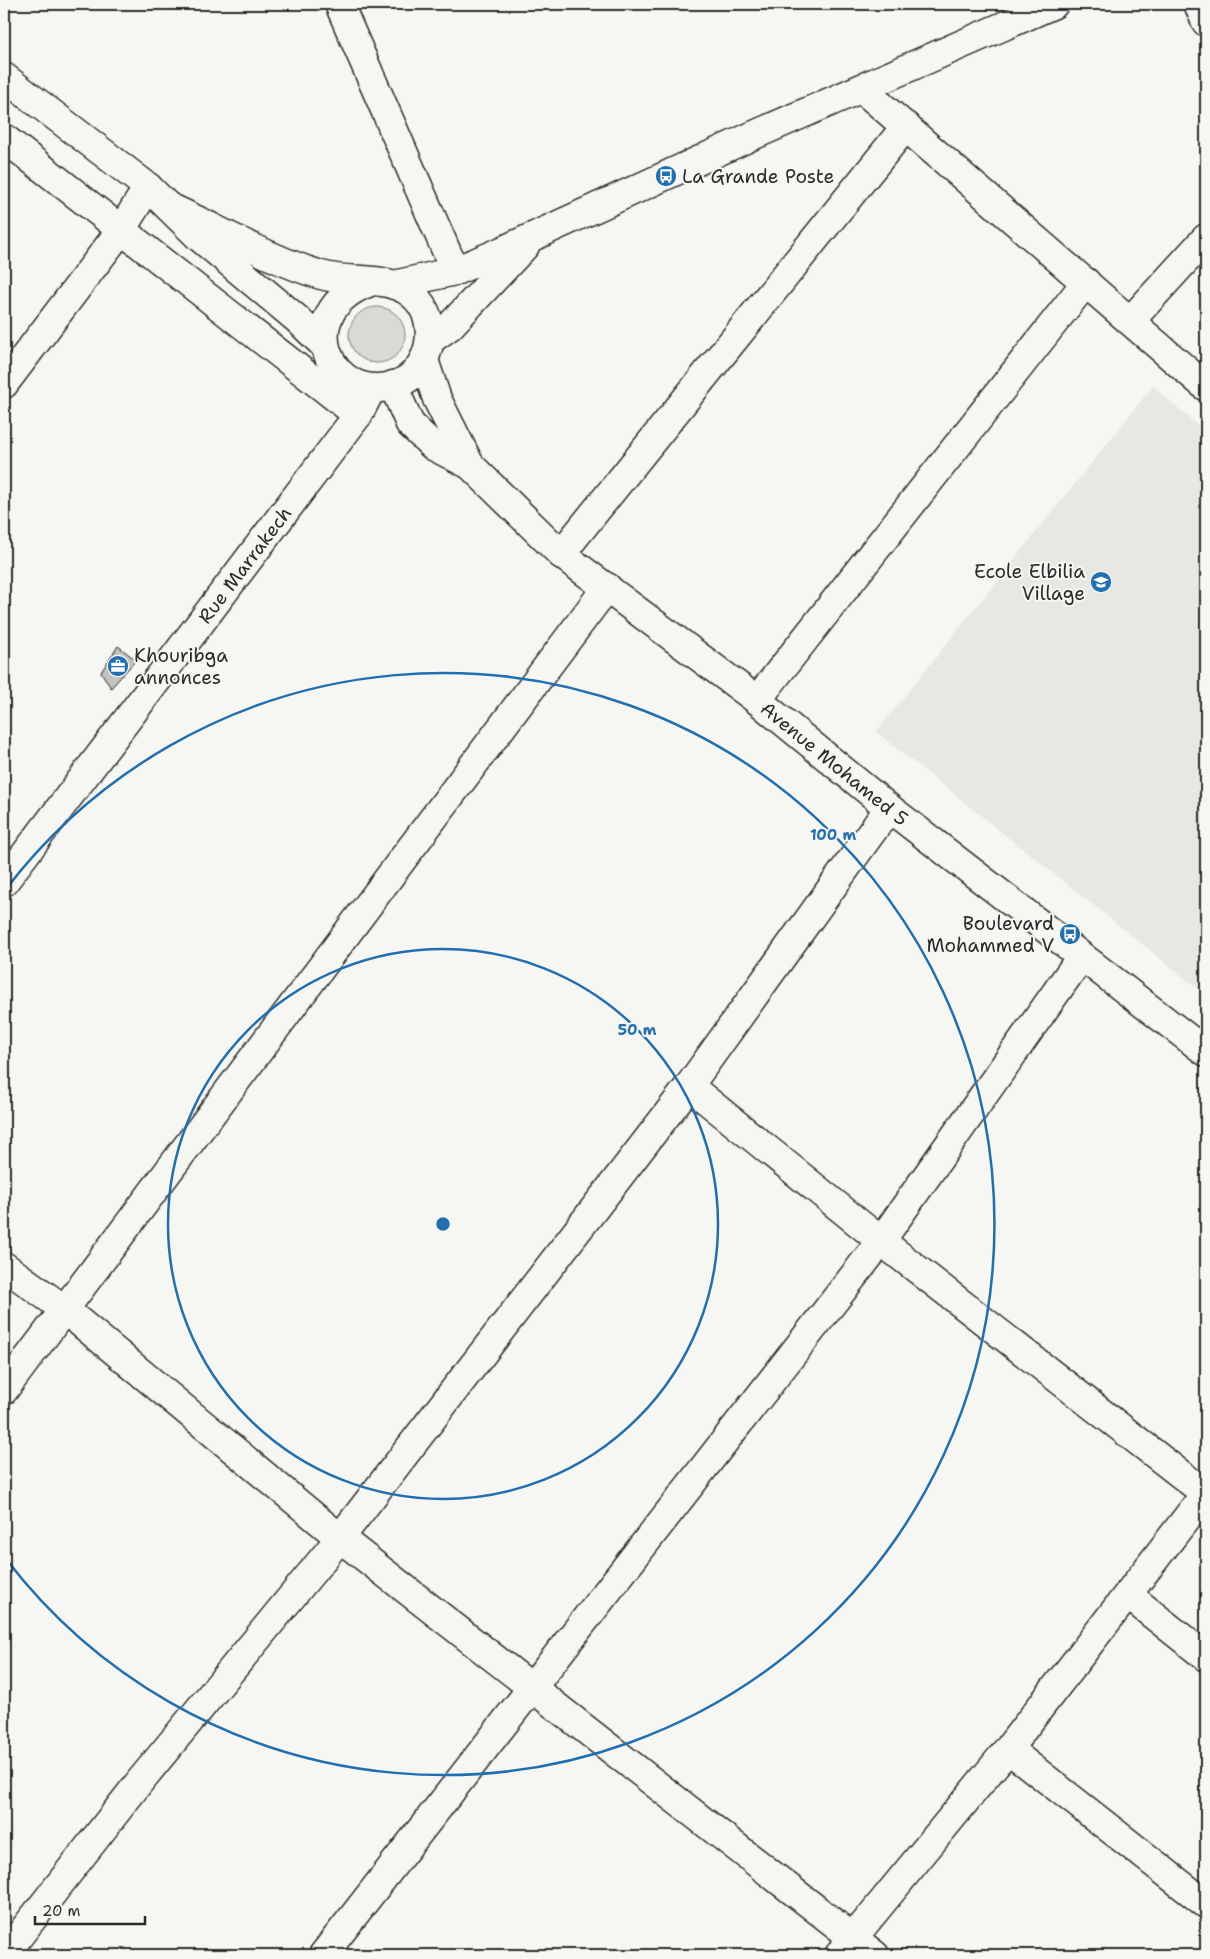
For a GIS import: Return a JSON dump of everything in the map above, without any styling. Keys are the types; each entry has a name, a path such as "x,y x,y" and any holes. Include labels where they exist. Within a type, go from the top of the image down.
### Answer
{"street":[{"path":"339,4 455,271"},
{"path":"535,236 427,350 415,372 382,387 353,382 337,370 329,358 325,346 325,329 329,313 345,294 381,284 455,271 1054,4"},
{"path":"1198,4 1206,22"},
{"path":"4,77 148,187 198,236 297,319 325,346"},
{"path":"862,88 1206,387"},
{"path":"562,554 906,126"},
{"path":"4,138 358,415"},
{"path":"4,384 121,230 148,187"},
{"path":"169,207 281,263 324,276 381,284 407,291 418,300 426,313 430,326 427,350"},
{"path":"1131,320 1206,238"},
{"path":"757,700 1086,282"},
{"name":"Avenue Mohamed 5","path":"427,350 437,399 470,465"},
{"name":"Avenue Mohamed 5","path":"382,387 410,424 434,446 470,465 562,554 757,700 889,808 1206,1052"},
{"name":"Rue Marrakech","path":"4,882 358,415 382,387"},
{"path":"4,1390 607,587"},
{"path":"4,1955 140,1780 340,1538 689,1086 889,808"},
{"path":"323,1955 533,1689 881,1241 1081,957"},
{"path":"689,1086 881,1241 1206,1493 1008,1749 846,1946"},
{"path":"4,1266 64,1309 340,1538 533,1689 846,1946 875,1955"},
{"path":"1128,1596 1206,1657"},
{"path":"1008,1749 1206,1904"}],"shaded area":[{"path":"377,307 388,309 397,315 403,324 405,335 403,346 397,355 388,361 377,363 366,361 357,355 351,346 349,335 351,324 357,315 366,309"},
{"name":"Ecole Elbilia Village","path":"1153,386 1206,433 1206,995 876,732"}],"building":[{"name":"Khouribga annonces","path":"118,646 136,660 111,688 101,672"}],"place":[{"name":"La Grande Poste","path":"666,176"},
{"name":"Ecole Elbilia Village","path":"1101,582"},
{"name":"Khouribga annonces","path":"118,666"},
{"name":"Boulevard Mohammed V","path":"1070,934"}]}
